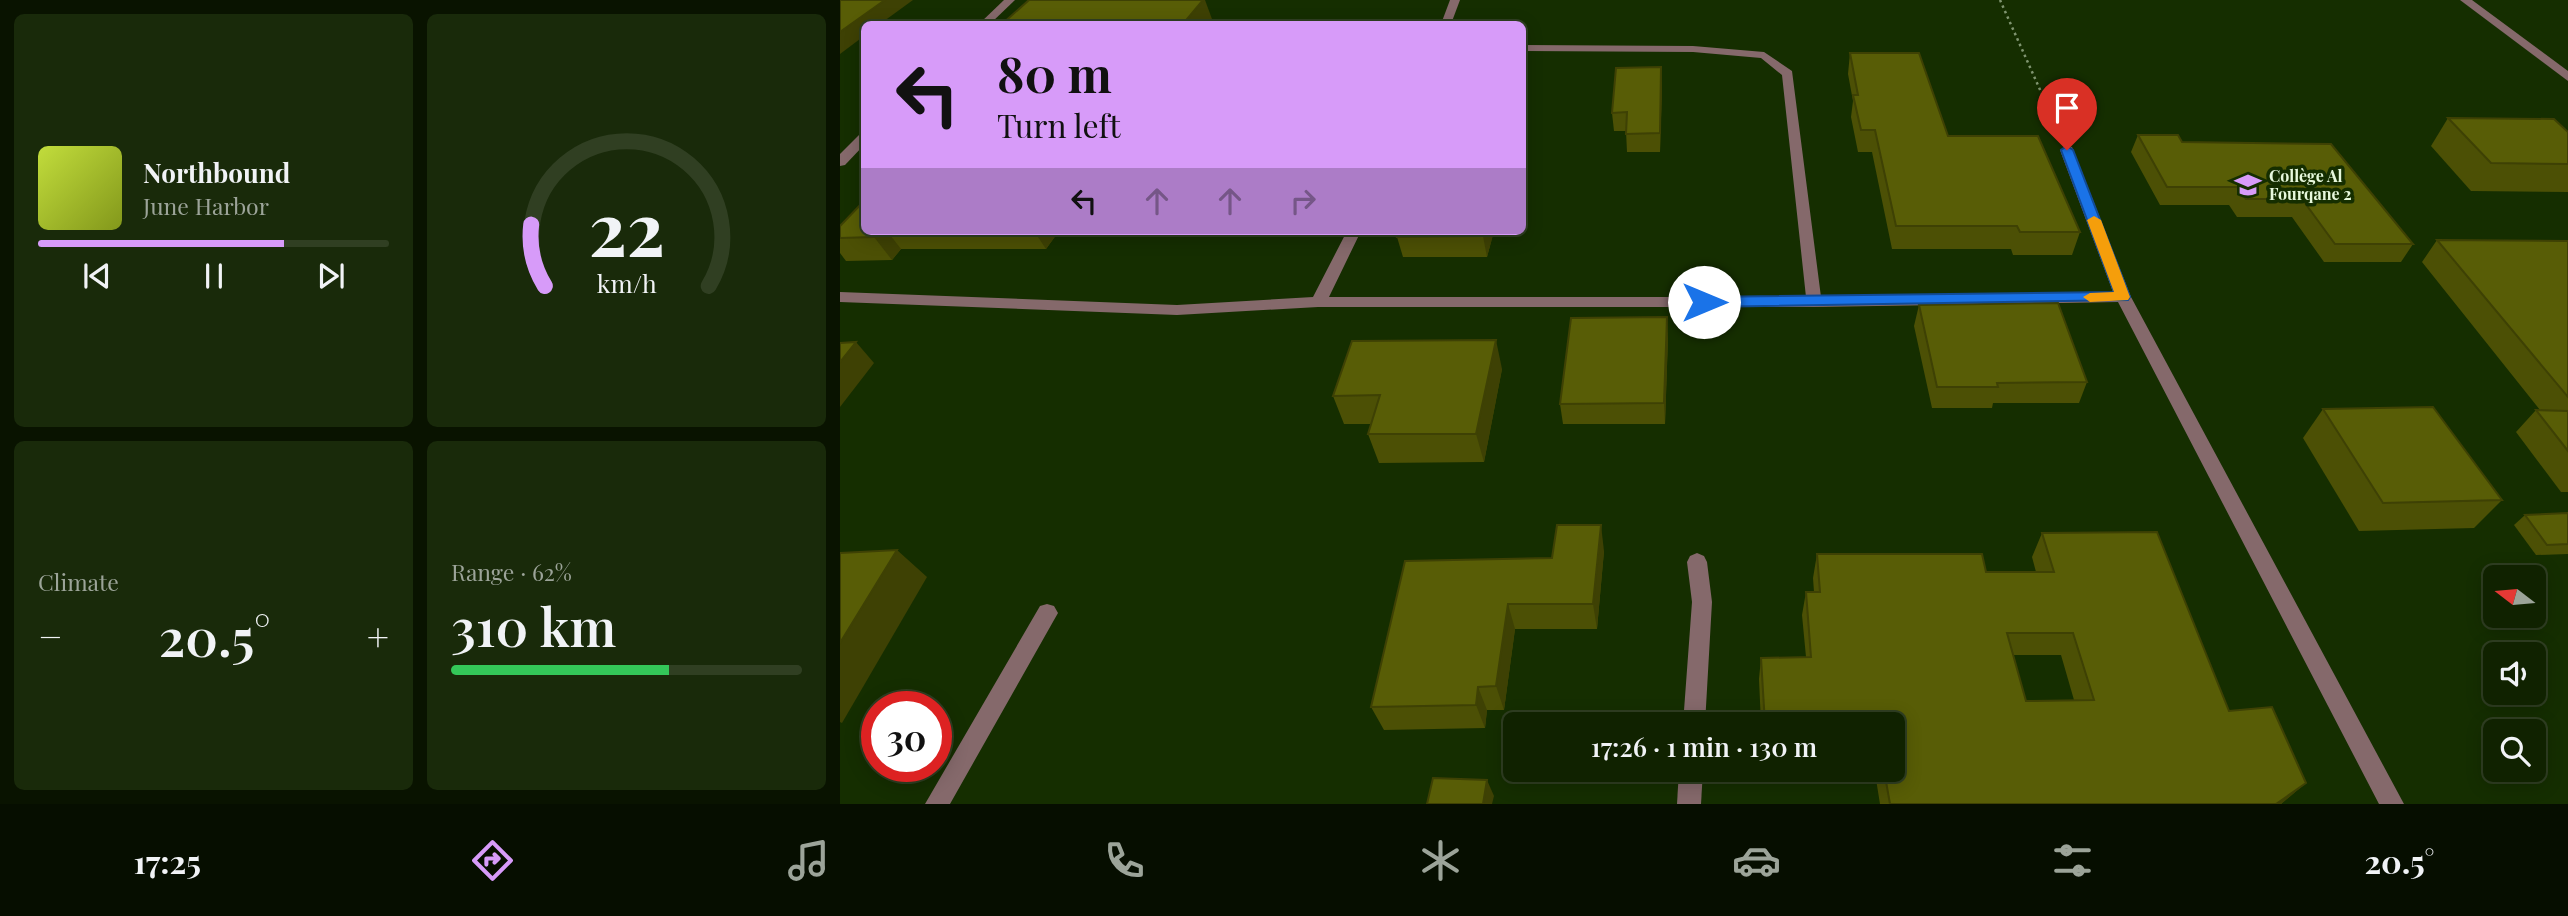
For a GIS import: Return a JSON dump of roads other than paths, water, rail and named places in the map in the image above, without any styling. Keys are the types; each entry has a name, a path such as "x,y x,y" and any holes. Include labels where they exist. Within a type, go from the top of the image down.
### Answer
{"street":[{"path":"987,21 1010,0"},
{"path":"1447,21 1455,0"},
{"path":"2465,0 2568,77"},
{"path":"1526,48 1693,49 1763,55 1788,74 1814,302"},
{"path":"840,162 861,141"},
{"path":"2067,150 2123,297 2392,804"},
{"path":"1318,302 1351,235"},
{"path":"840,297 1177,310 1318,302 1814,302 2123,297"},
{"path":"1695,712 1702,602 1697,562"},
{"path":"937,804 1047,613"},
{"path":"1689,804 1690,782"}],"place":[{"name":"Collège Al Fourqane 2","path":"2248,185"}]}
